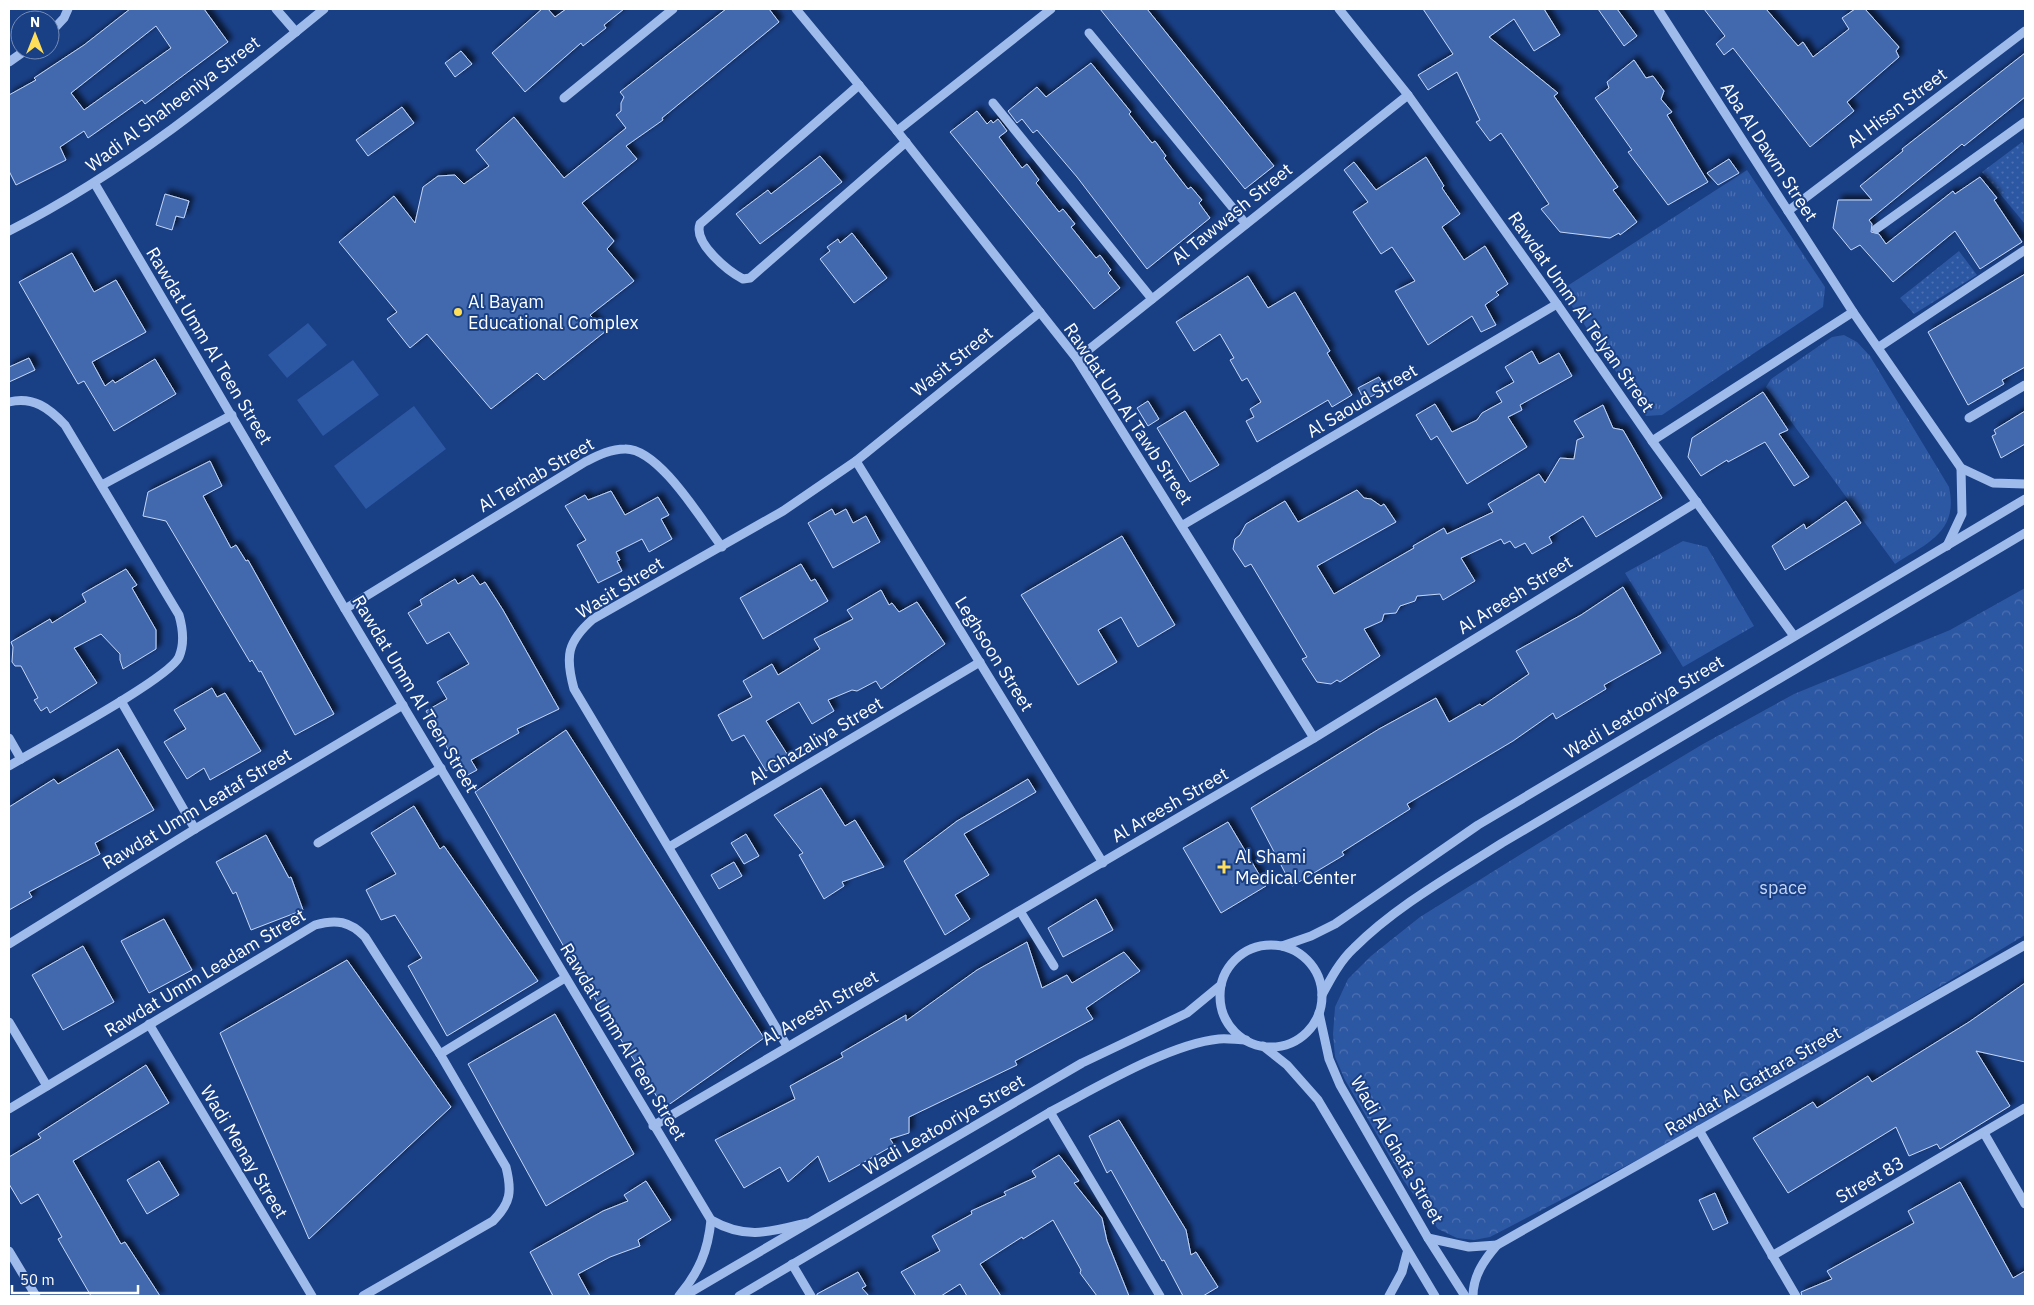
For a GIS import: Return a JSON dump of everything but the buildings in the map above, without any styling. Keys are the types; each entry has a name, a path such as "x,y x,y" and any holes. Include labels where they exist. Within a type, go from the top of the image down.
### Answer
{"street":[{"path":"60,22 68,9"},
{"path":"276,9 296,32"},
{"name":"Wadi Al Shaheeniya Street","path":"9,231 95,184 187,119 324,9"},
{"path":"564,98 673,9"},
{"name":"Rawdat Um Al Tawb Street","path":"796,9 897,130 1077,359 1183,525 1314,738"},
{"path":"897,130 1051,9"},
{"name":"Rawdat Umm Al Telyan Street","path":"1339,9 1408,95 1652,441 1794,636"},
{"name":"Aba Al Dawm Street","path":"1658,9 1853,312 1961,468"},
{"name":"Al Hissn Street","path":"1788,211 2025,31"},
{"path":"1089,33 1246,224"},
{"path":"859,85 700,224 698,233 719,261 728,271 743,279 750,278 906,142"},
{"name":"Al Tawwash Street","path":"1077,359 1408,95"},
{"path":"993,103 1152,299"},
{"path":"1876,229 2025,122"},
{"name":"Rawdat Umm Al Teen Street","path":"95,184 345,609 711,1220"},
{"path":"1879,348 2025,250"},
{"name":"Al Saoud Street","path":"1183,525 1557,304"},
{"name":"Wasit Street","path":"786,1046 574,688 568,667 570,646 582,629 593,620 783,511 856,462 1040,312"},
{"path":"1652,441 1853,312"},
{"path":"1969,418 2025,385"},
{"path":"9,402 35,401 50,408 66,425 179,615 183,628 183,642 179,658 168,669 121,701 9,766"},
{"path":"102,485 232,415"},
{"name":"Al Terhab Street","path":"345,609 585,462 603,453 626,448 644,454 661,465 722,547"},
{"name":"Leghsoon Street","path":"856,462 1103,862"},
{"path":"1947,546 1962,514 1961,468 1993,483 2025,484"},
{"name":"Wadi Leatooriya Street","path":"1282,946 1312,936 1336,924 1478,825 2025,499"},
{"name":"Al Areesh Street","path":"653,1126 786,1046 1314,738 1696,502"},
{"path":"1322,995 1336,971 1353,948 1378,926 1444,880 1518,834 2025,533"},
{"name":"Al Ghazaliya Street","path":"669,847 980,662"},
{"path":"121,701 195,829"},
{"name":"Rawdat Umm Leataf Street","path":"9,944 195,829 403,705"},
{"path":"9,738 21,759"},
{"path":"318,843 441,768"},
{"path":"1020,910 1054,966"},
{"name":"Rawdat Umm Leadam Street","path":"9,1109 315,925 328,922 343,922 356,928 365,938 440,1054 506,1166 510,1182 509,1197 504,1210 493,1221 363,1296"},
{"path":"739,1296 1050,1112 1145,1064 1179,1050 1221,1039 1246,1040 1263,1046 1281,1046 1297,1039 1310,1028 1319,1013 1322,995 1319,978 1310,963 1297,952 1282,946 1266,945 1243,953 1226,970 1221,985 1220,1001 1224,1017 1233,1030 1246,1040"},
{"name":"Rawdat Al Gattara Street","path":"1473,1296 1478,1274 1485,1259 1497,1245 2025,945"},
{"path":"440,1054 565,978"},
{"name":"Wadi Leatooriya Street","path":"684,1296 1082,1063 1187,1013 1221,985"},
{"name":"Wadi Al Ghafa Street","path":"1319,1013 1329,1059 1340,1085 1428,1238 1466,1296"},
{"path":"9,1022 47,1086"},
{"name":"Wadi Menay Street","path":"149,1024 312,1296"},
{"path":"1263,1046 1298,1075 1318,1100 1434,1296"},
{"name":"Street 83","path":"1772,1256 2025,1108"},
{"path":"1050,1112 1160,1296"},
{"path":"1698,1130 1796,1296"},
{"path":"1984,1133 2025,1204"},
{"path":"679,1296 700,1268 706,1253 711,1220 726,1228 756,1233 806,1224"},
{"name":"Rawdat Al Gattara Street","path":"1428,1238 1469,1247 1497,1245"},
{"path":"9,1251 36,1296"},
{"path":"1389,1296 1402,1272 1407,1253"},
{"path":"792,1264 811,1296"}],"green space":[{"path":"2022,142 2025,147 2025,224 1982,172"},
{"path":"1747,170 1825,287 1823,307 1662,415 1646,416 1561,290"},
{"path":"1959,251 1977,275 1914,314 1900,298"},
{"path":"308,323 327,345 287,378 268,355"},
{"path":"1844,335 1857,342 1870,356 1949,487 1951,502 1945,526 1929,542 1895,564 1766,387 1771,379 1832,337"},
{"path":"353,360 379,395 323,436 297,400"},
{"path":"414,406 446,449 366,509 334,466"},
{"path":"1683,541 1707,547 1754,626 1683,667 1625,573"},
{"name":"space","path":"2025,588 2025,935 1883,1021 1685,1135 1490,1237 1474,1240 1457,1238 1438,1229 1404,1181 1345,1080 1335,1057 1333,1034 1335,1007 1348,979 1371,956 1420,917 1703,744 1794,694 1950,630"}],"place":[{"name":"Al Bayam Educational Complex","path":"458,312"},
{"name":"Al Shami Medical Center","path":"1224,867"}]}
